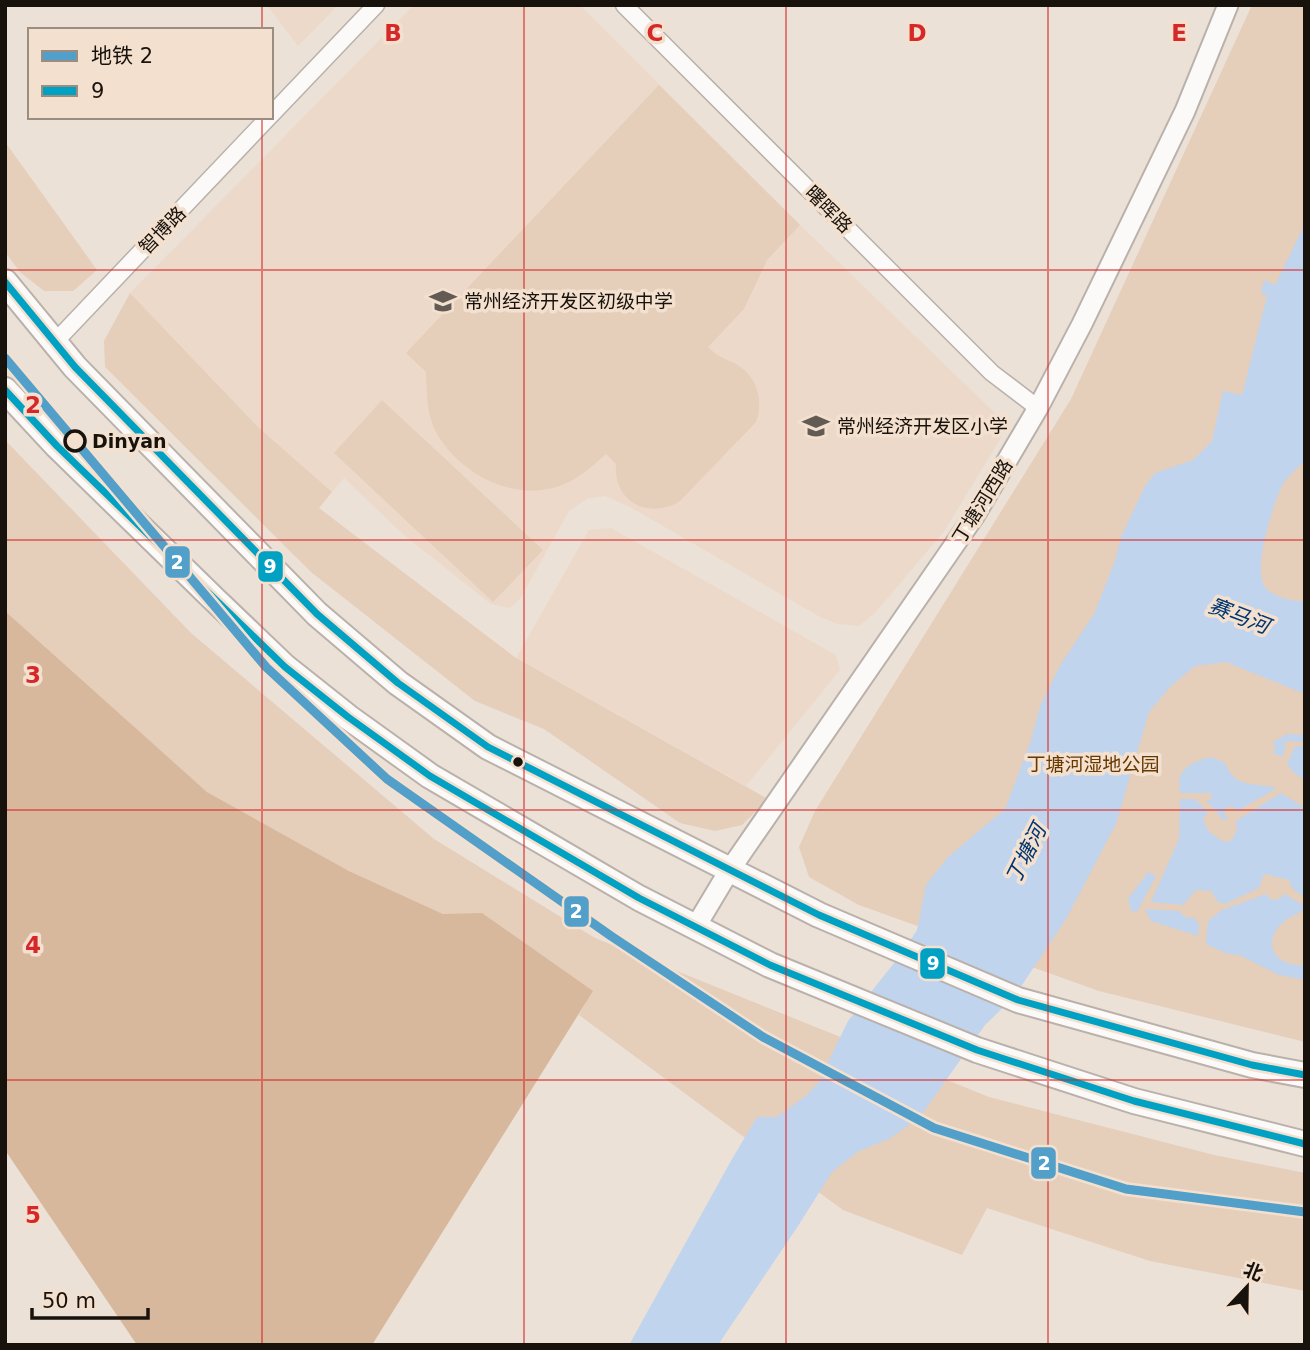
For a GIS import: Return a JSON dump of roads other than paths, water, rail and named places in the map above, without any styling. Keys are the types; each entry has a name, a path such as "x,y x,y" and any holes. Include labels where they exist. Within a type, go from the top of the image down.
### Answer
{"main road":[{"path":"5,282 54,343 317,614 398,683 488,747 819,915 1018,1000 1239,1061 1305,1075"},
{"path":"5,390 57,446 285,667 348,717 430,776 639,898 770,965 854,1002 976,1050 1134,1101 1305,1144"}],"street":[{"name":"智博路","path":"273,113 376,5"},
{"name":"曙晖路","path":"624,5 992,373 1038,408"},
{"name":"丁塘河西路","path":"696,926 729,871 975,515 1038,408 1082,324 1185,111 1228,5"},
{"name":"智博路","path":"54,343 267,119"}],"water":[{"path":"1305,224 1305,460 1285,481 1279,493 1265,536 1261,566 1262,578 1269,591 1283,598 1305,602 1305,694 1226,662 1195,666 1170,687 1149,712 1116,824 1066,919 1014,997 985,1025 920,1117 889,1139 859,1151 832,1172 718,1345 629,1345 757,1117 777,1117 807,1095 818,1083 848,1021 917,930 926,885 948,857 1005,809 1030,743 1041,704 1061,664 1094,614 1115,561 1121,537 1145,486 1155,473 1193,460 1212,441 1223,391 1242,395 1267,296 1261,293 1264,280 1275,285"},
{"path":"1287,734 1305,735 1305,742 1286,741 1282,757 1273,753 1273,742"},
{"path":"1295,746 1305,747 1305,780 1287,764"},
{"path":"1211,757 1225,763 1240,781 1277,788 1237,811 1232,806 1225,808 1228,818 1224,821 1206,800 1211,800 1211,793 1180,793 1180,776 1186,768"},
{"path":"1281,793 1305,808 1305,898 1292,888 1289,880 1264,874 1259,888 1225,904 1218,902 1211,891 1196,890 1183,905 1151,902 1179,839 1180,799 1195,799 1208,812 1203,819 1209,832 1224,842 1232,840 1237,830 1236,821"},
{"path":"1148,872 1156,876 1137,912 1131,911 1128,899"},
{"path":"1266,894 1272,900 1279,899 1284,894 1305,906 1305,909 1281,924 1274,935 1272,946 1277,957 1283,961 1305,966 1305,980 1279,975 1241,956 1225,953 1206,944 1208,921 1222,910"},
{"path":"1145,909 1179,911 1185,917 1194,918 1199,924 1198,936 1151,921"}],"metro line":[{"name":"2","path":"5,358 266,667 387,779 611,936 763,1037 934,1128 1126,1189 1305,1212"}],"place":[{"name":"常州经济开发区初级中学","path":"443,301"},
{"name":"常州经济开发区小学","path":"816,426"},
{"name":"Dinyan","path":"75,441"}],"water label":[{"name":"赛马河","path":"1239,616"},
{"name":"丁塘河","path":"1026,854"}],"park label":[{"name":"丁塘河湿地公园","path":"1093,764"}]}
